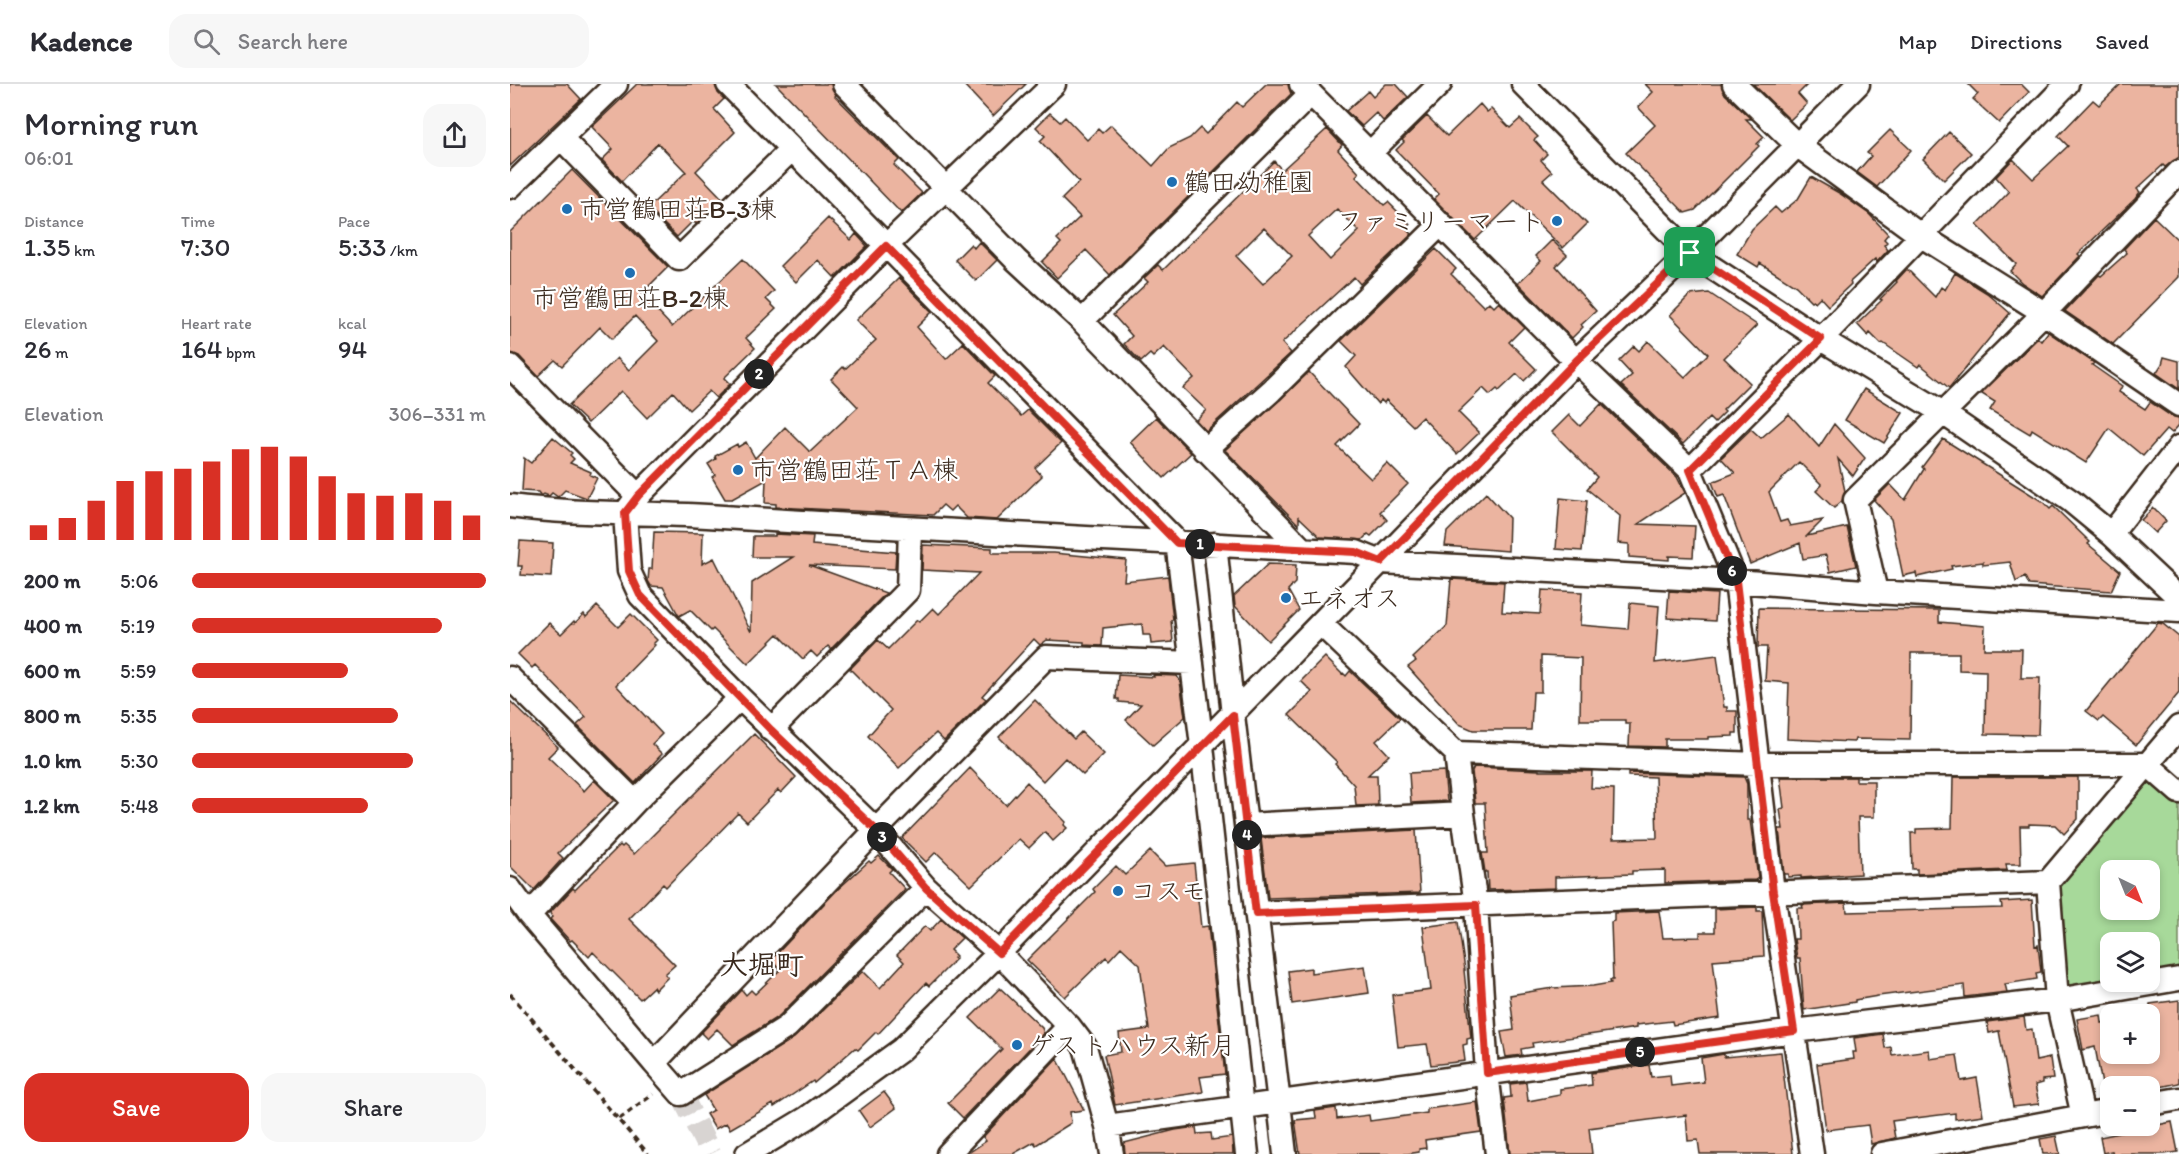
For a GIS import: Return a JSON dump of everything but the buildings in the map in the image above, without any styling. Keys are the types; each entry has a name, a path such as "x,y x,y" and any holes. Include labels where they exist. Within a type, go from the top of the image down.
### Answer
{"street":[{"path":"510,187 616,84"},
{"path":"728,84 1177,543 1247,1154"},
{"path":"844,84 1016,260 1082,321 1302,549"},
{"path":"1054,84 886,246 632,505 629,571 640,595 771,730 876,830 926,888 999,953 1069,1026 1085,1047 1107,1126 1112,1154"},
{"path":"1370,153 1440,84"},
{"path":"1523,84 1690,253 1821,339 1943,412 2071,501 2111,534 2179,598"},
{"path":"1734,84 1797,145 1920,235 2044,313 2179,405"},
{"path":"747,1154 807,1118 901,1050 1233,715 1576,361 1690,253 1858,84"},
{"path":"1690,470 1821,339 2067,84"},
{"path":"1082,321 1306,89 1576,361 1690,470 1736,581 1773,892 1812,1154"},
{"path":"561,138 679,259 792,149"},
{"path":"1876,592 1855,500 2044,313 2179,172"},
{"path":"1205,450 1271,391 1441,224"},
{"path":"510,366 632,505"},
{"path":"2111,534 2179,447"},
{"path":"510,507 632,505 670,514 1356,552 1381,562 1736,581 1876,592 2179,610"},
{"path":"771,730 908,590 910,529"},
{"path":"1215,544 1285,1154"},
{"path":"1321,624 1456,753 1476,905 1487,1073 1497,1154"},
{"path":"654,1063 876,830 1046,657 1192,663"},
{"path":"510,678 635,802"},
{"path":"529,915 635,802 740,698"},
{"path":"2083,1116 2057,1000 2048,882 2179,726"},
{"path":"1456,753 1759,764 2147,764 2179,792"},
{"path":"1246,825 1463,814"},
{"path":"1256,914 2048,882"},
{"path":"510,889 529,915 681,1094 787,1027 926,888"},
{"path":"1107,1126 1794,1031 2057,1000 2179,979"},
{"path":"948,1154 1069,1026"},
{"path":"2160,1102 2179,1099"},
{"path":"1882,1154 2100,1113"}],"path":[{"path":"510,993 648,1154"},
{"path":"619,1119 655,1092 648,1078 654,1063"}],"green space":[{"path":"2150,770 2179,795 2179,975 2160,978 2160,932 2100,932 2100,984 2063,995 2054,881"}],"tunnel":[{"path":"681,1094 711,1154"}],"place":[{"name":"鶴田幼稚園","path":"1172,182"},
{"name":"市営鶴田荘B-3棟","path":"567,209"},
{"name":"ファミリーマート","path":"1557,221"},
{"name":"市営鶴田荘B-2棟","path":"630,273"},
{"name":"市営鶴田荘ＴＡ棟","path":"738,470"},
{"name":"エネオス","path":"1286,598"},
{"name":"コスモ","path":"1118,891"},
{"name":"ゲストハウス新月","path":"1017,1045"}],"district":[{"name":"大堀町","path":"762,964"}],"route":[{"path":"886,246 1177,543 1356,552 1381,562 1576,361 1690,253 1821,339 1690,470 1736,581 1773,892 1794,1031 1487,1073 1476,905 1256,914 1233,715 999,953 926,888 876,830 771,730 640,595 629,571 625,513 638,496 886,246"}]}
